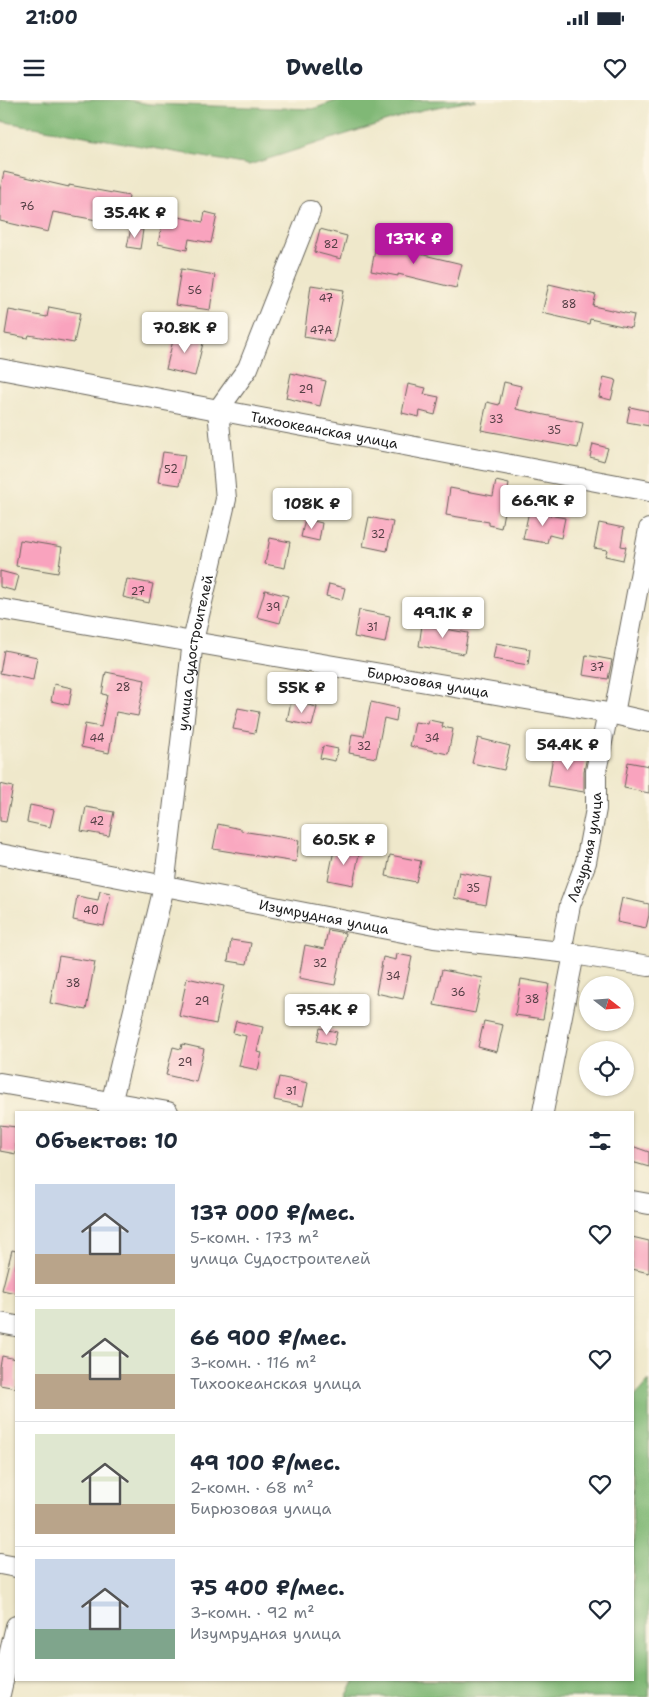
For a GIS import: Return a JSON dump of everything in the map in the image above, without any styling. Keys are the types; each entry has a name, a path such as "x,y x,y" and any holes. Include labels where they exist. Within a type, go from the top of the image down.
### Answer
{"street":[{"path":"218,410 248,368 310,211"},
{"name":"Тихоокеанская улица","path":"0,369 649,491"},
{"name":"улица Судостроителей","path":"110,1107 164,887 193,642 226,499 218,410"},
{"name":"Лазурная улица","path":"543,1111 568,953 570,905 586,862 596,809 596,771 611,714 649,529"},
{"name":"Бирюзовая улица","path":"0,609 649,722"},
{"name":"Изумрудная улица","path":"0,854 434,938 568,953 649,966"},
{"path":"0,1082 110,1107 156,1111"},
{"path":"634,1201 649,1204"},
{"path":"0,1323 15,1326"},
{"path":"0,1564 15,1567"},
{"path":"0,1694 15,1630"}],"green space":[{"path":"0,100 128,100 149,104 313,109 338,100 476,100 422,110 249,165 0,121"},
{"path":"649,1380 649,1697 346,1697 354,1681 634,1681 634,1397"}],"building":[{"path":"4,172 69,187 69,185 129,196 124,225 53,212 48,232 0,221 0,190"},
{"path":"205,212 217,215 211,243 189,239 187,250 158,244 164,214 203,222"},
{"path":"131,228 143,230 140,249 127,247"},
{"path":"320,229 347,236 341,259 314,252"},
{"path":"377,240 404,245 403,250 462,264 456,288 398,274 398,276 371,271"},
{"path":"181,269 215,275 210,310 175,305"},
{"path":"549,284 596,295 593,306 634,315 631,328 590,319 589,324 542,313"},
{"path":"311,285 344,290 334,342 304,337"},
{"path":"49,307 80,313 74,343 29,335 28,338 5,334 9,310 47,317"},
{"path":"175,332 204,339 195,376 166,369"},
{"path":"291,373 326,381 320,406 286,398"},
{"path":"604,377 616,380 611,400 599,397"},
{"path":"504,382 521,386 516,409 583,423 578,448 481,430 487,402 499,405"},
{"path":"408,384 426,388 424,394 439,397 435,415 420,411 419,417 402,413"},
{"path":"630,407 649,411 649,426 627,422"},
{"path":"593,444 608,448 604,461 590,457"},
{"path":"163,452 185,455 180,485 158,482"},
{"path":"496,481 509,484 501,528 489,525 489,522 446,515 450,488 493,496"},
{"path":"529,511 565,518 561,538 549,535 547,543 523,539"},
{"path":"369,517 393,522 387,551 363,546"},
{"path":"305,519 322,523 319,541 301,537"},
{"path":"599,523 624,528 621,546 626,547 623,560 605,556 607,550 594,548"},
{"path":"270,538 290,542 285,568 265,564"},
{"path":"20,540 62,547 58,573 16,566"},
{"path":"0,571 19,576 15,591 0,587"},
{"path":"127,579 153,584 149,603 123,597"},
{"path":"329,584 345,588 342,600 326,596"},
{"path":"265,590 288,596 280,623 257,617"},
{"path":"359,610 390,616 385,643 354,637"},
{"path":"422,625 468,633 464,654 419,646"},
{"path":"496,643 530,649 528,665 493,659"},
{"path":"4,650 37,657 33,680 0,673"},
{"path":"586,655 612,660 608,679 583,675"},
{"path":"106,672 145,680 138,716 116,712 109,753 81,747 85,724 101,727 107,695 102,694"},
{"path":"54,684 72,688 69,705 51,701"},
{"path":"291,701 317,707 312,726 287,721"},
{"path":"371,702 398,708 396,721 384,718 376,758 349,753 352,734 364,736"},
{"path":"238,708 259,712 255,733 233,729"},
{"path":"429,720 443,723 442,727 453,729 448,754 410,746 415,722 428,724"},
{"path":"478,738 510,746 504,770 472,763"},
{"path":"323,746 338,749 335,761 320,758"},
{"path":"554,750 587,756 584,771 584,792 548,786"},
{"path":"628,762 649,766 649,793 624,788"},
{"path":"0,784 13,787 6,822 0,821"},
{"path":"30,805 54,810 50,827 27,822"},
{"path":"86,807 114,812 109,836 81,831"},
{"path":"218,824 241,829 241,831 299,840 296,862 213,849"},
{"path":"346,846 360,849 353,885 328,880 334,850 345,852"},
{"path":"390,855 421,861 416,882 386,876"},
{"path":"459,872 491,878 486,905 454,898"},
{"path":"100,891 111,893 104,926 73,920 77,896 98,900"},
{"path":"622,898 649,904 646,928 617,922"},
{"path":"328,930 345,933 335,985 299,978 305,945 324,949"},
{"path":"231,940 251,943 247,964 228,961"},
{"path":"397,954 412,957 403,999 376,993 383,957 396,960"},
{"path":"59,956 95,962 86,1010 50,1003"},
{"path":"442,970 483,978 475,1013 434,1005"},
{"path":"187,978 224,986 216,1024 179,1016"},
{"path":"521,979 549,984 543,1019 515,1015"},
{"path":"236,1021 263,1027 257,1052 262,1053 258,1070 239,1066 246,1036 233,1033"},
{"path":"484,1021 503,1025 497,1052 478,1047"},
{"path":"320,1028 337,1032 334,1045 317,1041"},
{"path":"182,1044 204,1049 196,1082 166,1075 173,1047 181,1049"},
{"path":"279,1077 308,1083 303,1106 274,1100"},
{"path":"0,1125 15,1127 15,1154 0,1151"},
{"path":"634,1147 649,1152 649,1167 634,1163"},
{"path":"634,1237 649,1241 649,1273 634,1269"},
{"path":"12,1250 15,1251 15,1293 2,1290"},
{"path":"2,1356 15,1359 15,1388 0,1385"}]}
